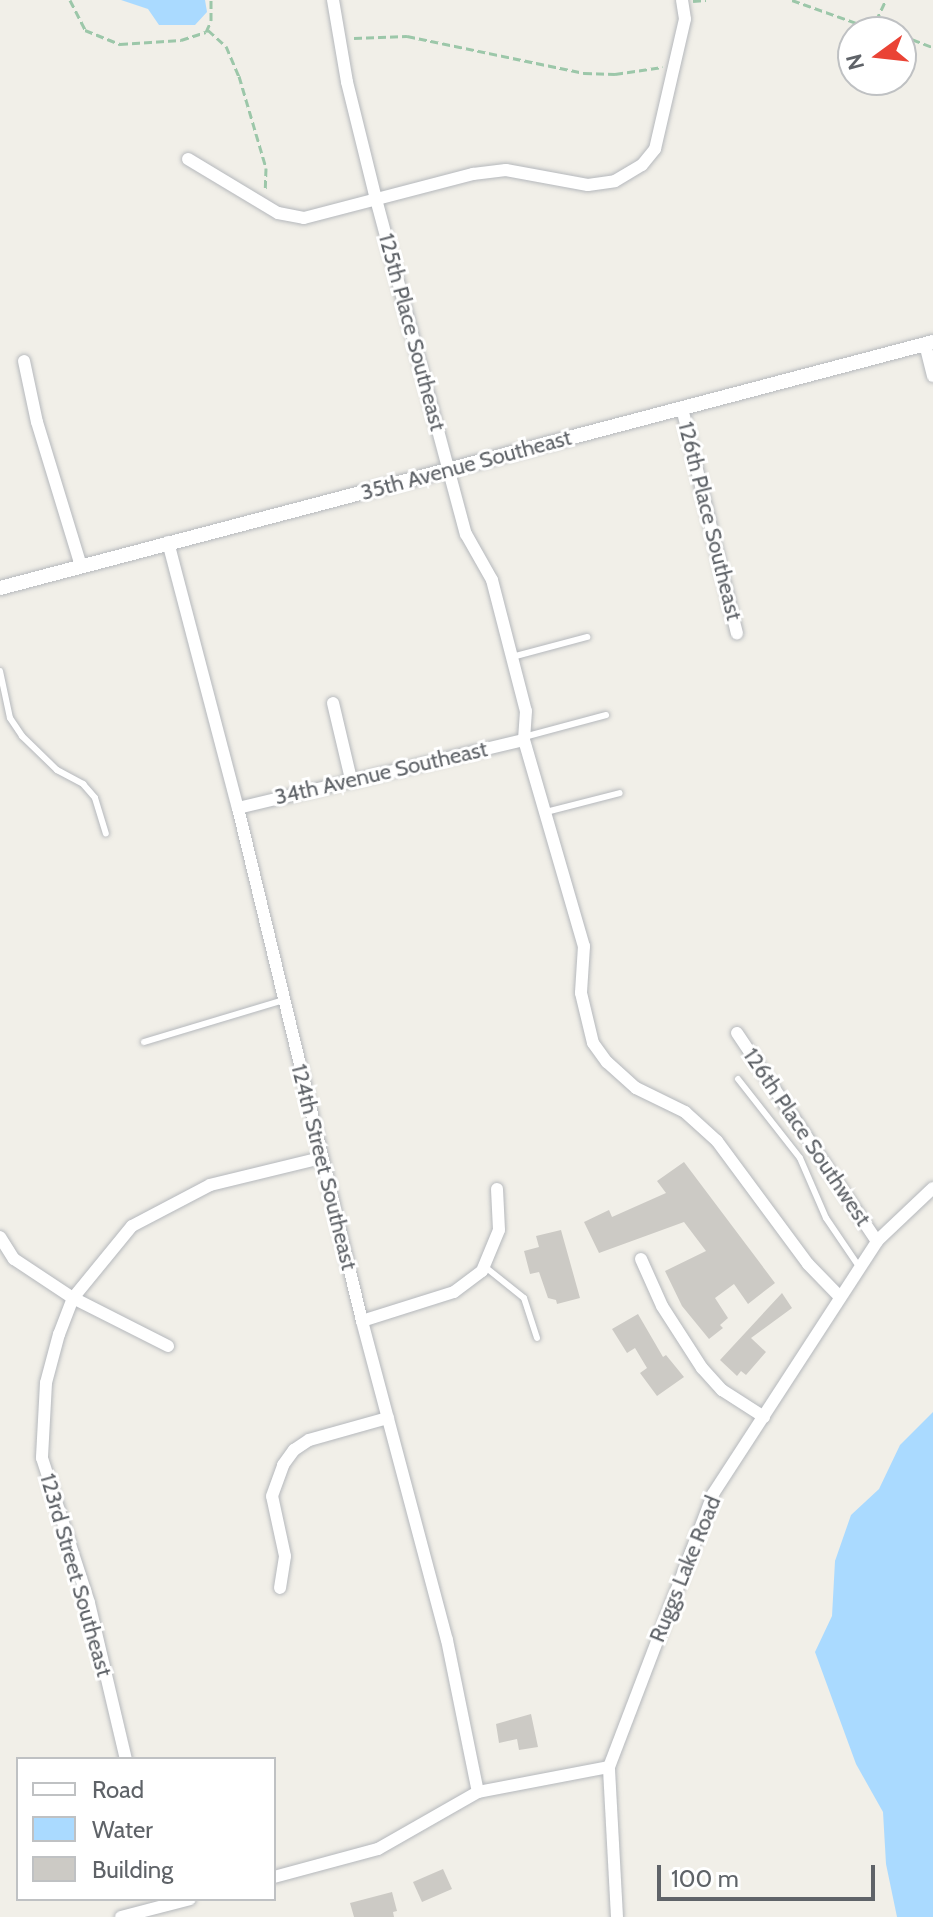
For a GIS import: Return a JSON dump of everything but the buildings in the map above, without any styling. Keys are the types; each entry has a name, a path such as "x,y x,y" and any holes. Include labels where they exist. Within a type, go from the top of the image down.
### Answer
{"street":[{"name":"125th Place Southeast","path":"333,0 338,38 376,199 466,534 492,580 526,711 524,738 543,813 584,946 581,993 593,1043 607,1062 636,1088 685,1112 717,1141 808,1264 840,1297"},
{"path":"188,159 278,213 304,218 506,170 588,185 615,181 642,165 655,149 685,19 682,0"},
{"path":"929,343 933,376"},
{"name":"35th Avenue Southeast","path":"0,588 929,343"},
{"path":"24,361 37,422 81,566"},
{"name":"126th Place Southeast","path":"682,408 737,633"},
{"name":"124th Street Southeast","path":"168,542 238,808 362,1321 447,1640 478,1792"},
{"path":"333,703 351,779"},
{"name":"34th Avenue Southeast","path":"238,808 524,738"},
{"name":"126th Place Southwest","path":"737,1033 877,1241"},
{"name":"123rd Street Southeast","path":"126,1757 89,1603 42,1458 46,1383 59,1334 73,1298 132,1226 210,1185 321,1158"},
{"name":"Ruggs Lake Road","path":"617,1917 609,1767 713,1494 877,1241 933,1188"},
{"path":"362,1321 454,1292 484,1266 499,1230 497,1189"},
{"path":"0,1237 14,1259 73,1298 168,1346"},
{"path":"641,1259 662,1306 702,1368 722,1390 764,1417"},
{"path":"280,1588 285,1556 272,1496 283,1465 294,1450 309,1440 388,1418"},
{"path":"276,1876 378,1849 478,1792 609,1767"},
{"path":"121,1917 184,1901"}],"lane":[{"path":"512,657 587,637"},
{"path":"0,671 10,718 22,736 57,770 83,784 95,798 106,833"},
{"path":"524,738 606,715"},
{"path":"543,813 620,793"},
{"path":"144,1042 284,1000"},
{"path":"738,1079 800,1158 826,1218 860,1268"},
{"path":"484,1266 524,1298 537,1338"}],"path":[{"path":"70,0 85,30 120,44 181,40 208,29"},
{"path":"208,29 211,0"},
{"path":"792,0 837,16"},
{"path":"208,29 226,46 254,122 266,168 262,203"},
{"path":"338,38 407,36 584,73 615,74 674,68"}],"water":[{"path":"121,0 205,0 207,12 195,25 159,25 148,9"},
{"path":"933,1412 933,1917 897,1917 886,1864 883,1812 856,1764 815,1652 832,1616 835,1561 851,1515 879,1489 900,1445"}]}
